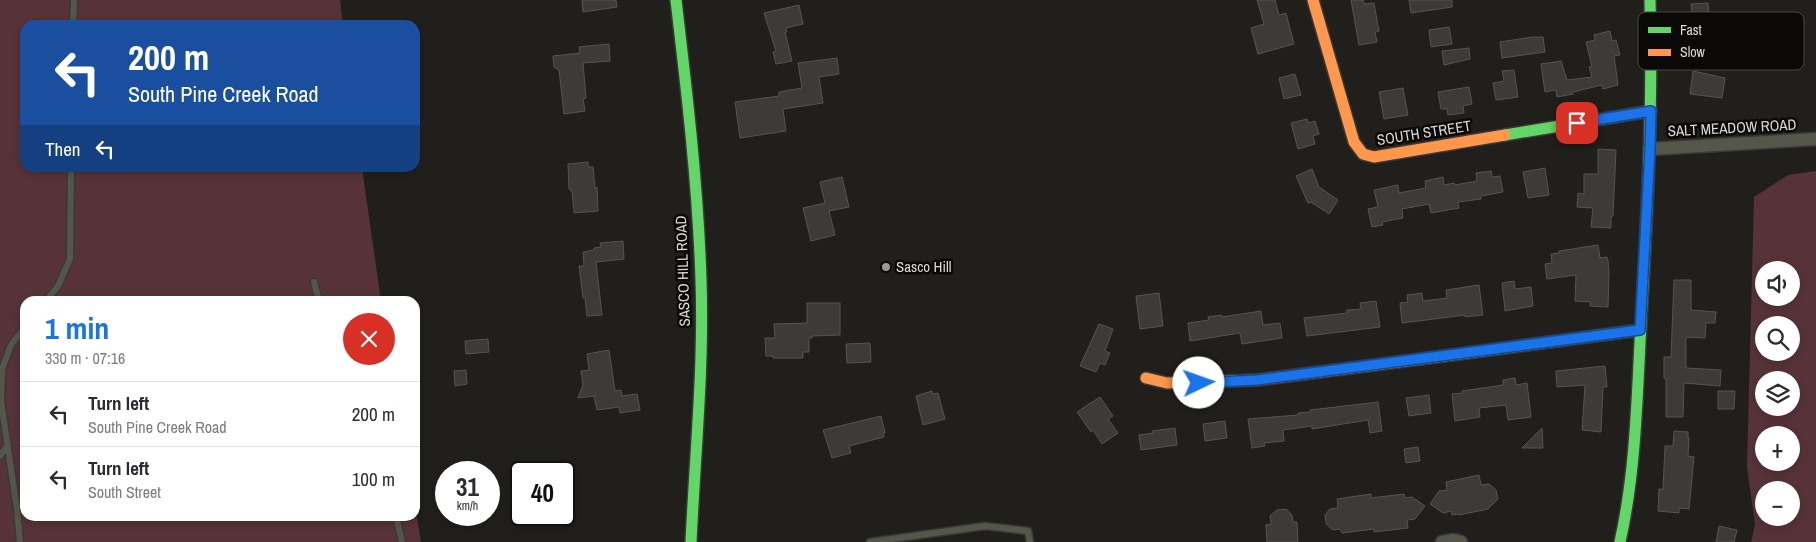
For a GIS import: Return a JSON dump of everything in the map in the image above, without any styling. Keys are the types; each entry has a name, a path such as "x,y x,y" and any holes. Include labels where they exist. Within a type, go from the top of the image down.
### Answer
{"street":[{"name":"SASCO HILL ROAD","path":"676,0 688,105 701,281 700,365 691,542"},
{"name":"SOUTH STREET","path":"1313,0 1354,142 1363,154 1374,157 1651,111"},
{"path":"1620,542 1632,482 1650,149 1651,70"},
{"name":"SALT MEADOW ROAD","path":"1650,149 1816,139"},
{"path":"1146,378 1167,383 1257,380 1640,330"},
{"path":"1442,542 1454,540 1461,542"}],"lane":[{"path":"74,0 74,20"},
{"path":"50,296 58,286 70,259 71,172"},
{"path":"314,282 318,296"},
{"path":"20,333 11,345 2,369 1,401 20,542"},
{"path":"0,456 7,446"},
{"path":"397,521 402,542"},
{"path":"870,542 985,526 1028,531 1030,542"}],"shaded area":[{"path":"0,0 340,0 342,20 20,20 20,172 363,172 380,296 20,296 20,521 417,521 421,542 0,542"},
{"path":"1816,171 1816,542 1751,542 1755,525 1747,467 1754,197 1788,175"}],"building":[{"path":"582,0 616,0 617,7 583,12"},
{"path":"1257,0 1275,0 1279,15 1286,13 1294,44 1258,54 1251,28 1264,24"},
{"path":"1351,0 1363,0 1364,4 1374,3 1379,31 1375,32 1377,42 1359,45"},
{"path":"1409,0 1452,0 1452,7 1411,13"},
{"path":"1708,3 1709,12 1692,12 1691,4"},
{"path":"799,5 803,24 786,28 787,32 785,32 792,61 776,64 773,52 776,51 764,13"},
{"path":"1449,27 1452,44 1431,47 1429,30"},
{"path":"1610,31 1612,41 1616,40 1620,55 1614,56 1618,85 1603,89 1602,85 1557,97 1556,90 1545,92 1541,64 1561,61 1567,80 1592,77 1589,67 1592,67 1586,42 1595,40 1594,35"},
{"path":"1543,37 1545,52 1502,58 1500,42"},
{"path":"609,44 610,61 583,63 586,98 583,99 585,111 564,114 559,70 554,67 553,56 580,53 579,47"},
{"path":"1469,48 1470,59 1444,65 1442,51"},
{"path":"837,58 839,74 819,77 823,103 783,109 786,131 740,138 735,102 779,96 779,92 802,88 798,63"},
{"path":"1514,70 1518,97 1496,100 1493,83 1504,81 1502,71"},
{"path":"1693,71 1725,78 1722,98 1690,94"},
{"path":"1295,74 1301,95 1284,99 1279,78"},
{"path":"1469,87 1472,104 1463,106 1464,113 1448,115 1447,109 1441,109 1438,92"},
{"path":"1403,88 1408,115 1384,119 1379,92"},
{"path":"1307,119 1308,123 1315,121 1319,134 1313,136 1315,144 1298,149 1291,123"},
{"path":"1598,149 1616,150 1611,228 1591,227 1593,208 1577,207 1578,193 1584,194 1584,174 1598,174"},
{"path":"588,162 588,167 593,167 595,188 597,187 598,211 574,213 572,192 569,189 568,164"},
{"path":"1545,168 1549,195 1528,198 1523,172"},
{"path":"1312,169 1319,187 1338,200 1329,214 1311,202 1308,203 1296,176"},
{"path":"1491,171 1492,177 1500,176 1503,192 1481,196 1481,199 1458,202 1459,208 1431,213 1429,204 1402,209 1403,218 1382,222 1383,225 1372,227 1368,209 1378,207 1374,190 1398,185 1399,193 1426,188 1425,181 1443,177 1444,185 1454,183 1455,185 1477,181 1476,173"},
{"path":"842,177 849,207 829,211 835,235 811,241 803,208 825,203 820,182"},
{"path":"623,241 624,259 596,262 602,315 587,316 579,266 584,266 583,252 601,247 600,243"},
{"path":"1598,245 1600,258 1607,257 1608,261 1608,307 1590,306 1590,302 1575,301 1576,275 1547,279 1545,264 1552,263 1551,254"},
{"path":"1674,280 1691,280 1691,310 1716,312 1715,323 1706,323 1705,338 1686,337 1686,368 1721,370 1720,386 1684,383 1683,417 1666,417 1664,357 1671,357"},
{"path":"1514,281 1515,289 1531,287 1533,306 1505,311 1502,283"},
{"path":"1479,285 1483,315 1465,317 1465,315 1402,323 1400,303 1408,302 1407,295 1422,293 1423,301 1447,298 1446,290"},
{"path":"1159,293 1163,326 1140,329 1136,296"},
{"path":"1376,301 1380,327 1307,336 1304,318 1347,313 1347,310 1361,309 1360,303"},
{"path":"807,303 840,303 840,335 812,336 812,338 809,338 809,352 803,352 803,358 773,358 773,356 766,356 765,338 775,338 774,324 807,323"},
{"path":"1261,311 1263,325 1280,323 1282,338 1242,344 1240,333 1190,341 1188,323 1209,320 1208,317 1222,315 1222,317"},
{"path":"1099,324 1113,329 1105,351 1110,353 1105,365 1100,363 1096,372 1080,366"},
{"path":"488,339 489,352 466,354 465,341"},
{"path":"870,343 871,362 847,363 846,344"},
{"path":"609,350 615,391 621,390 622,396 637,394 640,410 620,413 619,407 597,410 594,396 578,398 583,385 581,371 589,370 587,354"},
{"path":"1605,366 1607,387 1603,387 1601,432 1582,430 1585,385 1557,387 1556,371"},
{"path":"466,370 467,384 455,386 454,371"},
{"path":"1515,378 1516,385 1527,383 1531,417 1508,420 1506,405 1479,408 1480,417 1455,421 1452,394 1503,385 1503,380"},
{"path":"932,391 933,394 938,393 945,419 923,425 916,396"},
{"path":"1718,391 1735,391 1734,409 1718,409"},
{"path":"1429,395 1431,413 1409,416 1406,398"},
{"path":"1100,397 1113,416 1108,419 1118,433 1102,444 1093,430 1091,432 1077,412"},
{"path":"1378,402 1382,431 1370,433 1368,420 1312,429 1312,426 1283,430 1284,441 1264,443 1265,446 1252,448 1248,419 1298,415 1298,413 1310,412 1310,410"},
{"path":"881,416 885,433 883,433 884,437 849,446 851,453 832,458 823,430"},
{"path":"1225,421 1227,438 1205,441 1203,424"},
{"path":"1175,428 1177,445 1141,450 1139,435"},
{"path":"1542,428 1543,448 1522,448"},
{"path":"1674,431 1688,432 1688,456 1694,457 1689,509 1679,508 1679,513 1658,511 1659,489 1663,489 1665,446 1673,446"},
{"path":"1418,447 1420,461 1406,463 1404,449"},
{"path":"1479,475 1481,485 1489,484 1496,490 1498,499 1488,509 1452,515 1451,511 1443,513 1430,504 1439,491 1447,490 1446,482"},
{"path":"1371,494 1371,498 1404,494 1405,498 1412,497 1425,506 1415,519 1407,520 1408,528 1374,532 1374,529 1342,533 1340,529 1333,530 1326,524 1325,515 1330,509 1338,508 1337,499"},
{"path":"1286,509 1292,515 1293,522 1297,522 1298,542 1267,542 1266,525 1271,524 1270,516 1277,510"},
{"path":"1719,526 1737,530 1734,542 1716,542"}],"traffic: fast":[{"path":"676,0 695,175 702,313 691,542"},
{"path":"1650,0 1650,12"},
{"path":"1620,542 1633,461 1637,406 1649,162 1651,70"},
{"path":"1505,135 1651,111"},
{"path":"1444,356 1640,330"}],"traffic: slow":[{"path":"1313,0 1354,142 1363,154 1374,157 1505,135"},
{"path":"1146,378 1167,383 1257,380 1444,356"}],"place":[{"name":"Sasco Hill","path":"886,267"}],"route":[{"path":"1199,383 1257,380 1640,330 1651,111 1577,123"}]}
